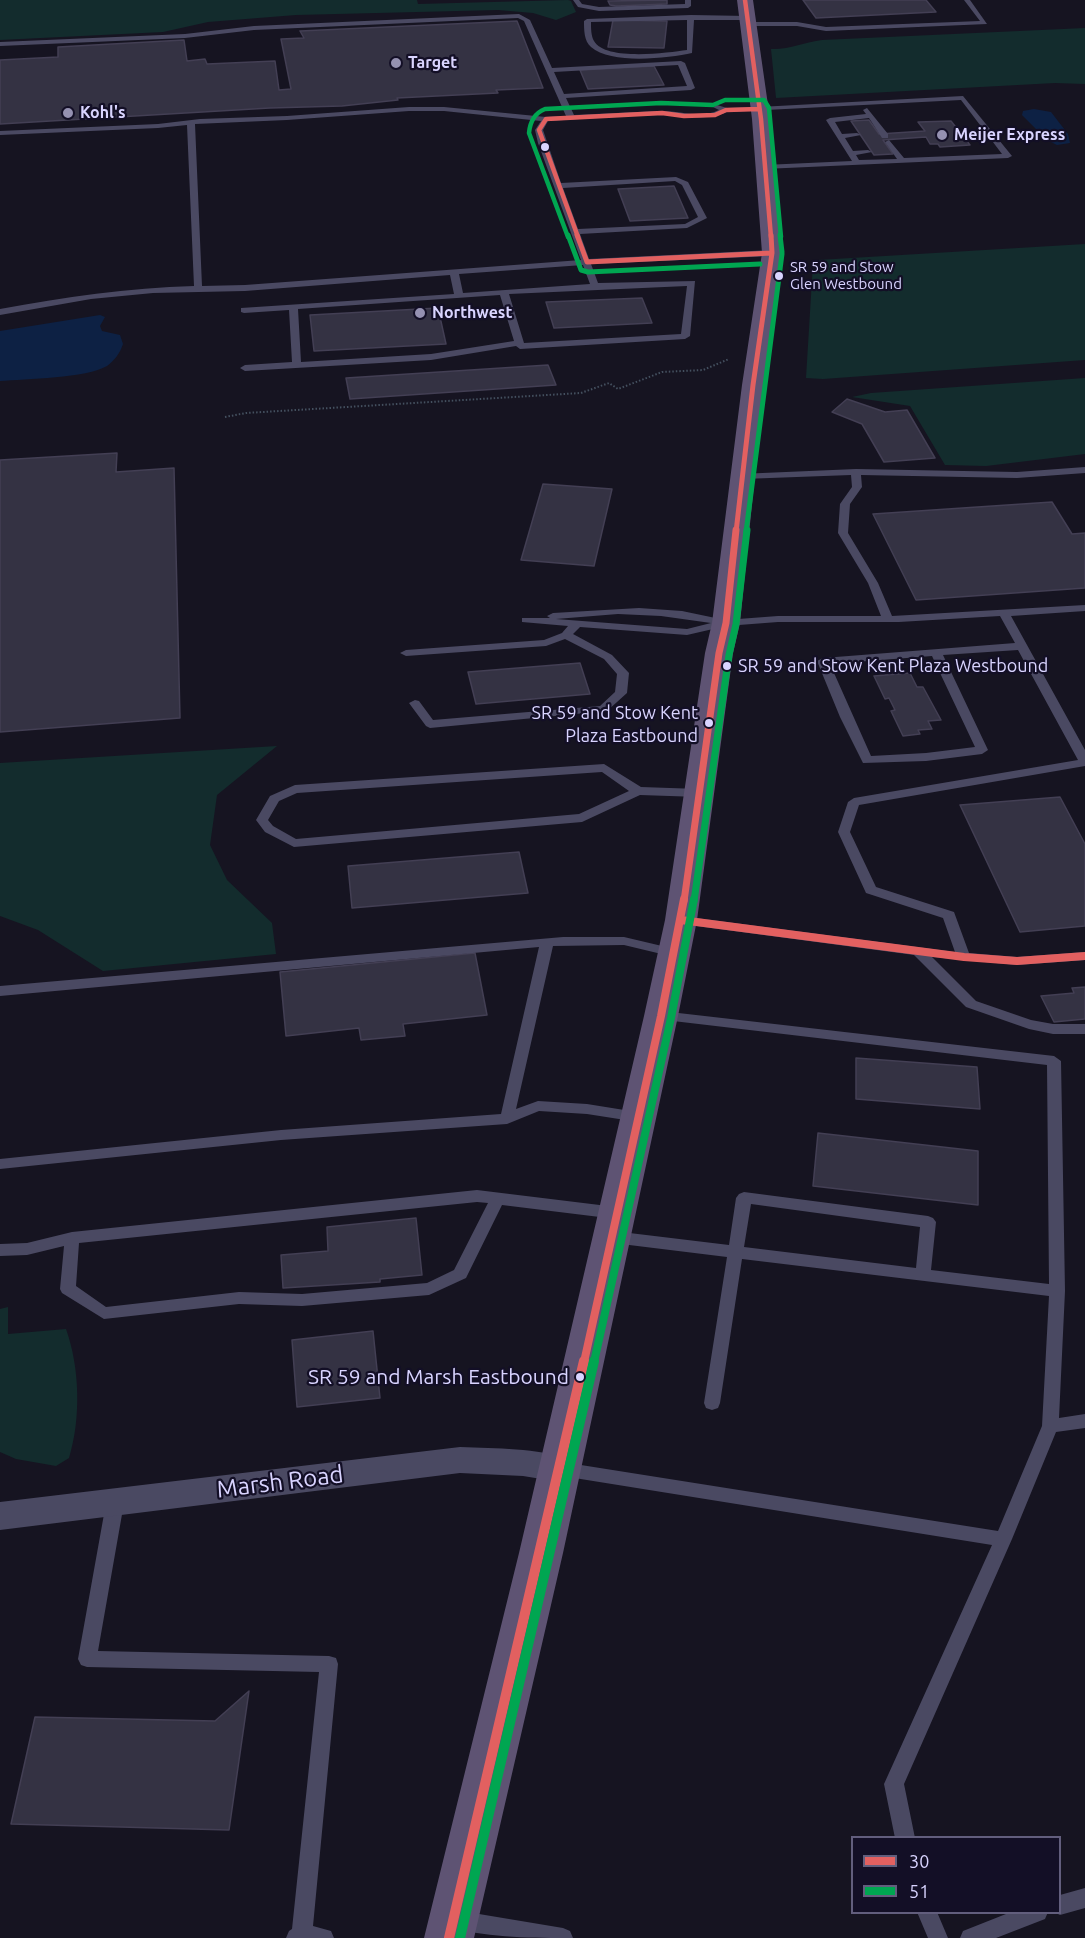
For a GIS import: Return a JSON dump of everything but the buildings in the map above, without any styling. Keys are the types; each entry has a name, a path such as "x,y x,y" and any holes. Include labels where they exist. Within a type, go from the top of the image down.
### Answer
{"main road":[{"path":"451,1929 616,1225 681,920 719,653 726,623 772,253 759,109 745,0"}],"street":[{"name":"Marsh Road","path":"0,1516 460,1460 523,1463 560,1469"}],"lane":[{"path":"576,0 585,8 599,9 688,6 688,0"},
{"path":"691,17 690,52 629,56 607,53 594,46 588,37 587,21 691,17 796,24 826,29 985,22 967,0"},
{"path":"0,44 185,36 254,28 519,16 527,20 571,118"},
{"path":"549,70 681,63 691,88 561,96"},
{"path":"0,133 158,126 190,122 429,109 546,119 662,113 684,116 715,115 726,110 963,98 1008,156 764,167"},
{"path":"863,103 883,139 902,161"},
{"path":"857,164 830,120 871,116"},
{"path":"546,119 539,130 595,286"},
{"path":"190,122 198,288"},
{"path":"838,133 855,132"},
{"path":"848,150 865,149"},
{"path":"558,186 676,179 685,184 703,218 687,226 576,232"},
{"path":"0,312 80,297 198,288 245,288 587,262 772,253"},
{"path":"454,273 459,296"},
{"path":"244,310 459,296 504,292 595,286 692,283 686,336 520,346 504,292"},
{"path":"293,307 297,365"},
{"path":"245,368 431,357 519,343"},
{"path":"743,476 856,472 1017,475 1085,470"},
{"path":"856,472 857,487 845,504 843,533 873,583 888,619"},
{"path":"726,623 691,614 598,610 526,620 687,632 726,623 778,619 888,619 1085,608"},
{"path":"964,957 949,915 871,890 844,832 854,802 1085,761 1004,613"},
{"path":"406,653 546,643 566,635 577,624"},
{"path":"415,703 430,724 603,709 621,693 623,673 608,657 566,635"},
{"path":"937,654 982,750 926,757 867,760 823,661 1023,646"},
{"path":"638,791 604,768 295,789 274,799 262,820 269,829 294,843 582,818 638,791 699,794"},
{"path":"681,920 964,957 1017,961 1085,956"},
{"path":"0,991 547,942 624,941 674,953"},
{"path":"507,1119 547,942"},
{"path":"917,950 971,1004 1029,1024 1053,1029 1085,1029"},
{"path":"661,1016 1054,1061 1057,1291 1050,1426 1003,1539 894,1784 904,1836"},
{"path":"0,1164 280,1135 507,1119 538,1106 639,1117"},
{"path":"0,1250 27,1250 72,1238 477,1197 497,1199 735,1253 1057,1291"},
{"path":"712,1403 744,1198 928,1222 923,1275"},
{"path":"72,1238 68,1289 104,1313 239,1298 302,1300 429,1289 460,1274 497,1199"},
{"path":"1050,1426 1085,1421"},
{"path":"560,1469 1003,1539"},
{"path":"115,1503 87,1659 329,1664 299,1936 324,1938"},
{"path":"1061,1904 1085,1898"},
{"path":"928,1914 938,1938"},
{"path":"970,1938 1033,1914"},
{"path":"451,1929 563,1938"}],"path":[{"path":"225,417 246,412 581,393 609,383 618,389 662,372 704,370 729,359"}],"green space":[{"path":"0,0 417,0 418,4 568,0 571,1 576,12 556,20 533,13 498,10 296,15 208,22 163,32 0,40"},
{"path":"1085,28 1085,84 1055,83 776,98 771,49 822,40"},
{"path":"1085,244 1085,360 823,379 806,378 813,263 818,260"},
{"path":"1085,378 1085,454 986,466 945,465 910,406 852,397 871,393"},
{"path":"277,746 217,795 210,845 227,880 272,923 276,954 103,971 38,930 0,916 0,763"},
{"path":"8,1307 8,1334 66,1329 71,1344 76,1377 76,1427 69,1458 56,1466 16,1459 0,1452 0,1309"}],"water":[{"path":"1034,109 1051,112 1068,134 1070,143 1057,145 1047,140 1022,115 1023,111"},
{"path":"100,315 105,317 100,326 102,331 120,335 123,344 117,356 107,366 71,375 0,381 0,331"}],"transit line":[{"name":"30","path":"449,1938 541,1553 681,920 719,653 726,623 753,385 772,253 761,119 745,0"},
{"name":"51","path":"760,264 588,272 581,270 529,133 534,118 545,109 661,103 713,105 725,100 764,100 769,108 782,252"},
{"name":"30","path":"759,109 726,110 715,115 684,116 662,113 546,119 539,130 587,262 772,253"},
{"name":"51","path":"460,1938 551,1555 691,921 729,655 736,624 763,386 782,254"},
{"name":"30","path":"681,920 964,957 1017,961 1085,956"}],"place":[{"name":"Target","path":"396,63"},
{"name":"Kohl's","path":"68,113"},
{"name":"Meijer Express","path":"942,135"},
{"name":"SR 59 and Stow Glen Westbound","path":"779,276"},
{"name":"Northwest","path":"420,313"},
{"name":"SR 59 and Stow Kent Plaza Westbound","path":"727,666"},
{"name":"SR 59 and Stow Kent Plaza Eastbound","path":"709,723"},
{"name":"SR 59 and Marsh Eastbound","path":"580,1377"}]}
